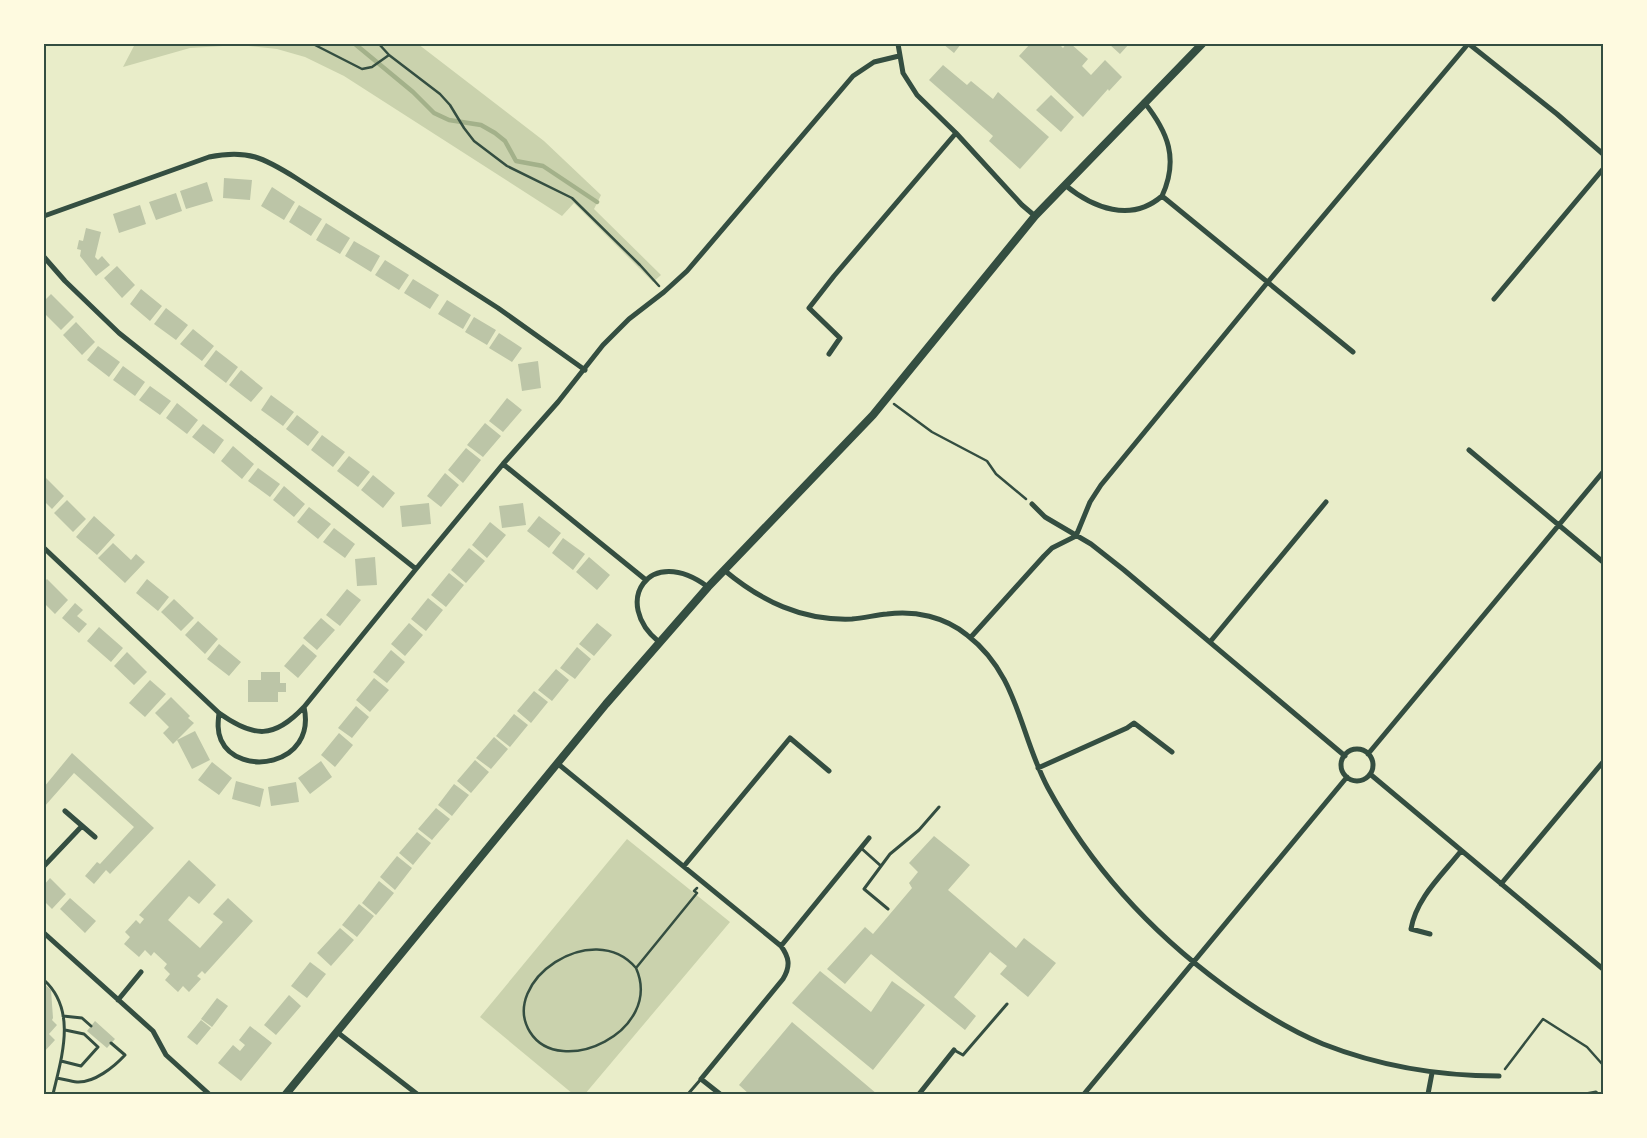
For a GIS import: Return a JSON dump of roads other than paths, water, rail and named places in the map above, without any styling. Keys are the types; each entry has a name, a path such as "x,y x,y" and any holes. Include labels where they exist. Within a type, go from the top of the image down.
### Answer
{"street":[{"path":"898,44 903,73 917,95 956,133 1022,205 1035,216"},
{"path":"286,1094 659,642 708,587 886,399 1035,216 1202,44"},
{"path":"971,637 1052,548 1076,536 1090,502 1101,485 1267,283 1468,44 1557,114 1603,154"},
{"path":"44,548 219,713 241,727 261,732 271,731 285,725 304,707 503,464 585,370 604,345 623,325 687,271 853,76 874,62 899,56"},
{"path":"1065,185 1079,197 1117,210 1142,207 1158,200 1162,196 1169,172 1168,144 1160,123 1144,102"},
{"path":"829,354 840,338 809,308 956,133"},
{"path":"44,216 209,157 234,153 250,155 277,166 320,193 498,308 585,370"},
{"path":"1494,299 1603,169"},
{"path":"1162,196 1353,352"},
{"path":"44,256 65,280 119,333 416,569"},
{"path":"1468,450 1603,562"},
{"path":"503,464 646,580"},
{"path":"1368,754 1603,472"},
{"path":"1210,642 1326,502"},
{"path":"1032,504 1052,522 1112,560 1345,756"},
{"path":"724,570 755,594 782,607 796,611 853,619 899,613 918,614 949,622 971,637 990,656 1009,686 1038,768 1068,822 1098,866 1159,934 1193,963 1263,1013 1322,1044 1382,1063 1432,1072 1500,1076"},
{"path":"659,642 648,630 639,608 638,594 646,580 655,574 670,571 692,577 708,587"},
{"path":"219,713 218,733 225,747 240,758 264,761 288,754 299,745 306,726 304,707"},
{"path":"1038,768 1134,723 1172,752"},
{"path":"684,866 790,738 829,771"},
{"path":"1356,750 1368,754 1373,766 1370,774 1364,780 1351,780 1347,777 1342,767 1345,756 1356,750"},
{"path":"1501,884 1603,762"},
{"path":"557,764 781,946 788,957 789,968 786,974 701,1079 720,1094"},
{"path":"1370,774 1603,969"},
{"path":"1084,1094 1347,777"},
{"path":"65,811 95,837"},
{"path":"44,866 82,826"},
{"path":"781,946 869,838"},
{"path":"1430,934 1411,929 1415,914 1421,901 1461,851"},
{"path":"44,933 153,1031 166,1055 209,1094"},
{"path":"118,1000 141,972"},
{"path":"337,1032 417,1094"},
{"path":"918,1094 954,1050"},
{"path":"1428,1094 1432,1072"},
{"path":"1088,1089 1094,1094"}],"lane":[{"path":"888,909 864,889 896,849 919,830 939,807"},
{"path":"860,848 881,866"},
{"path":"44,980 54,988 63,1016 65,1030 61,1061 53,1094"},
{"path":"954,1050 963,1055 1008,1004"},
{"path":"63,1016 82,1018 91,1026"},
{"path":"61,1061 81,1066 98,1047 84,1034 65,1030"},
{"path":"57,1078 78,1082 94,1078 110,1069 125,1055 111,1043"},
{"path":"688,1094 701,1079"},
{"path":"1585,1094 1596,1092 1598,1094"}],"waterway":[{"path":"355,44 413,92 434,113 449,120 481,125 505,141 516,161 543,166 597,202"}]}
